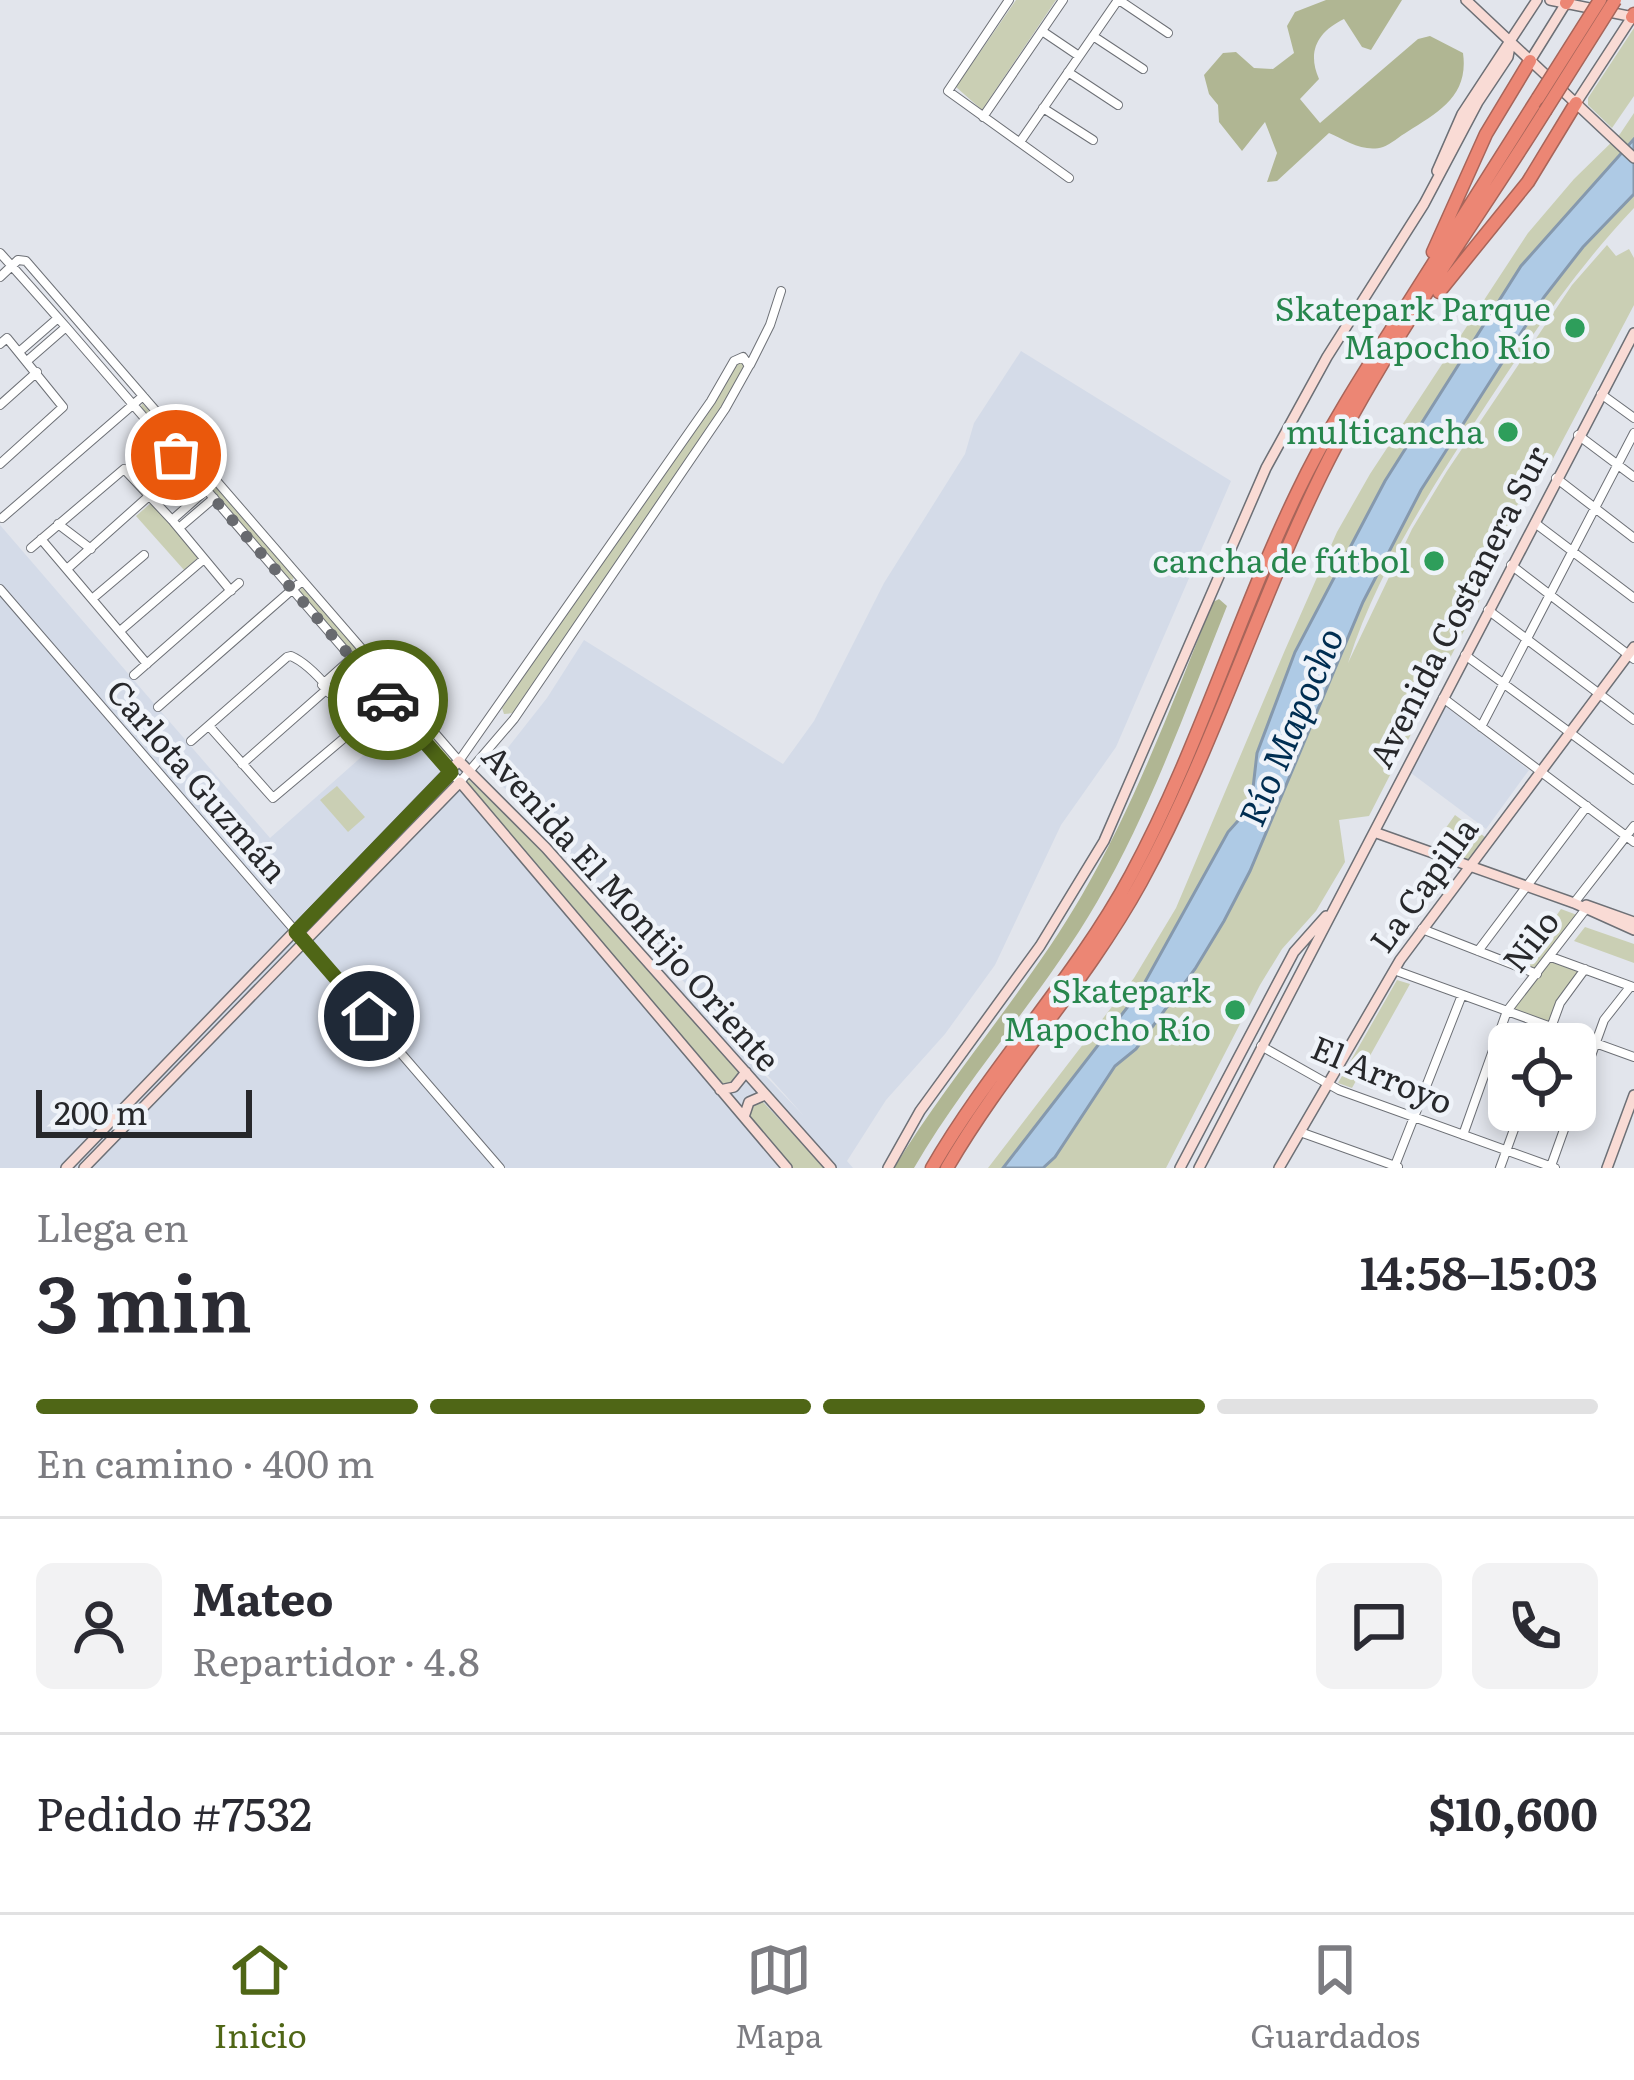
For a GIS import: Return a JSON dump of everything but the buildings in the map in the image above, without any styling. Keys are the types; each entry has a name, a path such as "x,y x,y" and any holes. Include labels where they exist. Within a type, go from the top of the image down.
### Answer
{"highway":[{"path":"947,1168 1000,1085 1088,968 1140,885 1293,532 1351,421 1600,0"},
{"path":"932,1168 975,1099 1096,934 1129,879 1175,783 1298,490 1338,415 1616,0"},
{"path":"1398,320 1486,134 1530,61"},
{"path":"1403,334 1528,182 1576,103"}],"street":[{"path":"983,116 1064,0"},
{"path":"1019,142 1118,0 1168,33"},
{"path":"1466,0 1634,158"},
{"path":"888,1168 932,1094 1040,946 1104,841 1266,468 1327,357 1424,203 1537,0"},
{"path":"1550,0 1633,16 1576,103"},
{"path":"1005,2 948,91 1070,178"},
{"path":"1530,61 1567,2"},
{"path":"1042,31 1079,56"},
{"path":"1093,36 1143,69"},
{"path":"1068,72 1118,105"},
{"path":"1043,108 1093,140"},
{"path":"0,253 460,782 787,1168"},
{"name":"Avenida El Montijo Oriente","path":"12,266 20,259 26,261 470,773 546,848 831,1168"},
{"path":"0,277 12,266"},
{"path":"84,1168 470,773 514,719 725,409 770,326 781,291"},
{"path":"19,352 58,318"},
{"path":"27,361 66,327"},
{"name":"Avenida Costanera Sur","path":"1199,1168 1600,393 1629,354 1634,333"},
{"path":"0,344 7,338 63,407 0,464"},
{"path":"66,1168 451,772 734,362 743,357 749,366"},
{"path":"0,405 37,372"},
{"path":"1600,393 1634,418"},
{"path":"2,518 143,396"},
{"path":"1481,727 1634,433"},
{"path":"1578,435 1634,477"},
{"path":"31,548 124,469 230,591"},
{"path":"1556,478 1634,538"},
{"path":"176,524 206,490"},
{"path":"68,569 150,496"},
{"path":"176,524 214,498"},
{"path":"1534,522 1634,598"},
{"path":"58,524 91,549"},
{"path":"41,538 147,664"},
{"path":"92,598 144,555"},
{"path":"120,632 204,559"},
{"path":"1511,565 1632,654"},
{"path":"158,706 302,581"},
{"path":"134,675 239,583"},
{"name":"Carlota Guzmán","path":"0,589 500,1168"},
{"path":"1488,610 1634,720"},
{"name":"La Capilla","path":"1279,1168 1422,929 1632,654"},
{"path":"191,741 289,656 298,658 356,728 278,797 269,796 209,726"},
{"path":"1465,656 1634,781"},
{"path":"242,764 355,662"},
{"path":"1443,698 1630,839"},
{"path":"498,706 503,717 514,719"},
{"path":"1478,951 1587,806"},
{"name":"Nilo","path":"1462,1135 1507,1011 1551,957 1634,826"},
{"path":"1374,832 1580,906 1587,904 1634,926"},
{"name":"Avenida Costanera Sur","path":"1180,1168 1294,952 1334,908"},
{"path":"1422,929 1537,974"},
{"path":"1551,957 1632,987 1604,1020 1596,1040"},
{"path":"1552,1023 1560,1003 1585,969"},
{"path":"1394,970 1540,1023"},
{"path":"1300,1132 1396,1167 1462,995"},
{"path":"206,1024 214,1026 216,1034"},
{"path":"1245,1042 1261,1046"},
{"path":"1596,1043 1634,1057"},
{"name":"El Arroyo","path":"1261,1046 1328,1084 1553,1167"},
{"path":"720,1090 734,1087 746,1072"},
{"path":"744,1118 749,1102 765,1095"},
{"path":"1607,1168 1629,1124 1634,1095"},
{"path":"1500,1168 1513,1131"},
{"path":"1553,1167 1564,1131"},
{"path":"93,1158 103,1168"}],"shaded area":[{"path":"1021,351 1231,481 1116,747 1061,825 995,965 945,1034 886,1100 847,1161 853,1168 0,1168 0,525 270,838 402,721 446,772 461,759 804,1116 539,820 488,773 547,698 584,640 783,764 814,721 884,583 965,454 974,423"},
{"path":"1445,706 1529,770 1486,829 1411,773"}],"green space":[{"path":"1016,0 1056,0 982,110 956,87"},
{"path":"1326,0 1402,0 1371,50 1362,47 1344,19 1321,37 1314,60 1319,79 1300,99 1320,123 1418,39 1430,36 1463,53 1461,81 1440,110 1386,146 1362,147 1329,133 1277,181 1267,182 1277,153 1265,122 1242,151 1219,122 1218,105 1204,75 1223,53 1236,52 1254,68 1273,69 1294,53 1287,26 1295,12"},
{"path":"1634,28 1634,96 1612,128 1588,105 1588,98"},
{"path":"1634,113 1634,208 1556,303 1446,467 1390,562 1348,663 1412,529 1447,471 1572,285 1607,245 1616,256 1629,249 1634,258 1634,305 1546,472 1535,472 1513,513 1509,543 1369,816 1339,820 1345,862 1316,911 1282,949 1260,985 1166,1168 988,1168 1134,978 1176,908 1337,532 1370,474 1528,233"},
{"path":"743,362 725,404 514,713 504,714 502,708"},
{"path":"142,403 294,576 293,580 141,407"},
{"path":"151,503 199,557 184,570 136,516"},
{"path":"301,586 453,759 450,765 300,593"},
{"path":"1219,599 1227,606 1183,719 1097,902 914,1168 894,1168 1082,895 1137,788 1213,602"},
{"path":"356,679 394,725 375,740 338,694"},
{"path":"468,779 535,842 739,1071 731,1085 719,1082 466,784"},
{"path":"447,780 452,786 311,926 311,921"},
{"path":"337,786 365,817 348,832 320,800"},
{"path":"1455,815 1485,837 1468,861 1433,846"},
{"path":"1561,909 1577,915 1536,969 1522,964"},
{"path":"1585,927 1634,944 1634,963 1574,941"},
{"path":"1552,960 1579,971 1550,1023 1510,1012"},
{"path":"1397,980 1410,984 1352,1088 1338,1083"},
{"path":"756,1102 763,1102 825,1168 791,1168 746,1117"}],"water":[{"name":"Río Mapocho","path":"1634,139 1634,194 1544,297 1421,490 1363,602 1250,871 1195,969 1136,1049 1115,1066 1055,1157 1043,1168 1003,1168 1140,991 1228,832 1245,813 1252,797 1257,753 1295,652 1385,481 1521,266"}],"way so far":[{"path":"176,455 388,700"}],"place":[{"name":"Skatepark Parque Mapocho Río","path":"1575,328"},
{"name":"multicancha","path":"1508,432"},
{"name":"cancha de fútbol","path":"1434,561"},
{"name":"Skatepark Mapocho Río","path":"1235,1010"}],"route":[{"path":"369,1016 296,932 451,772 388,700"}]}
